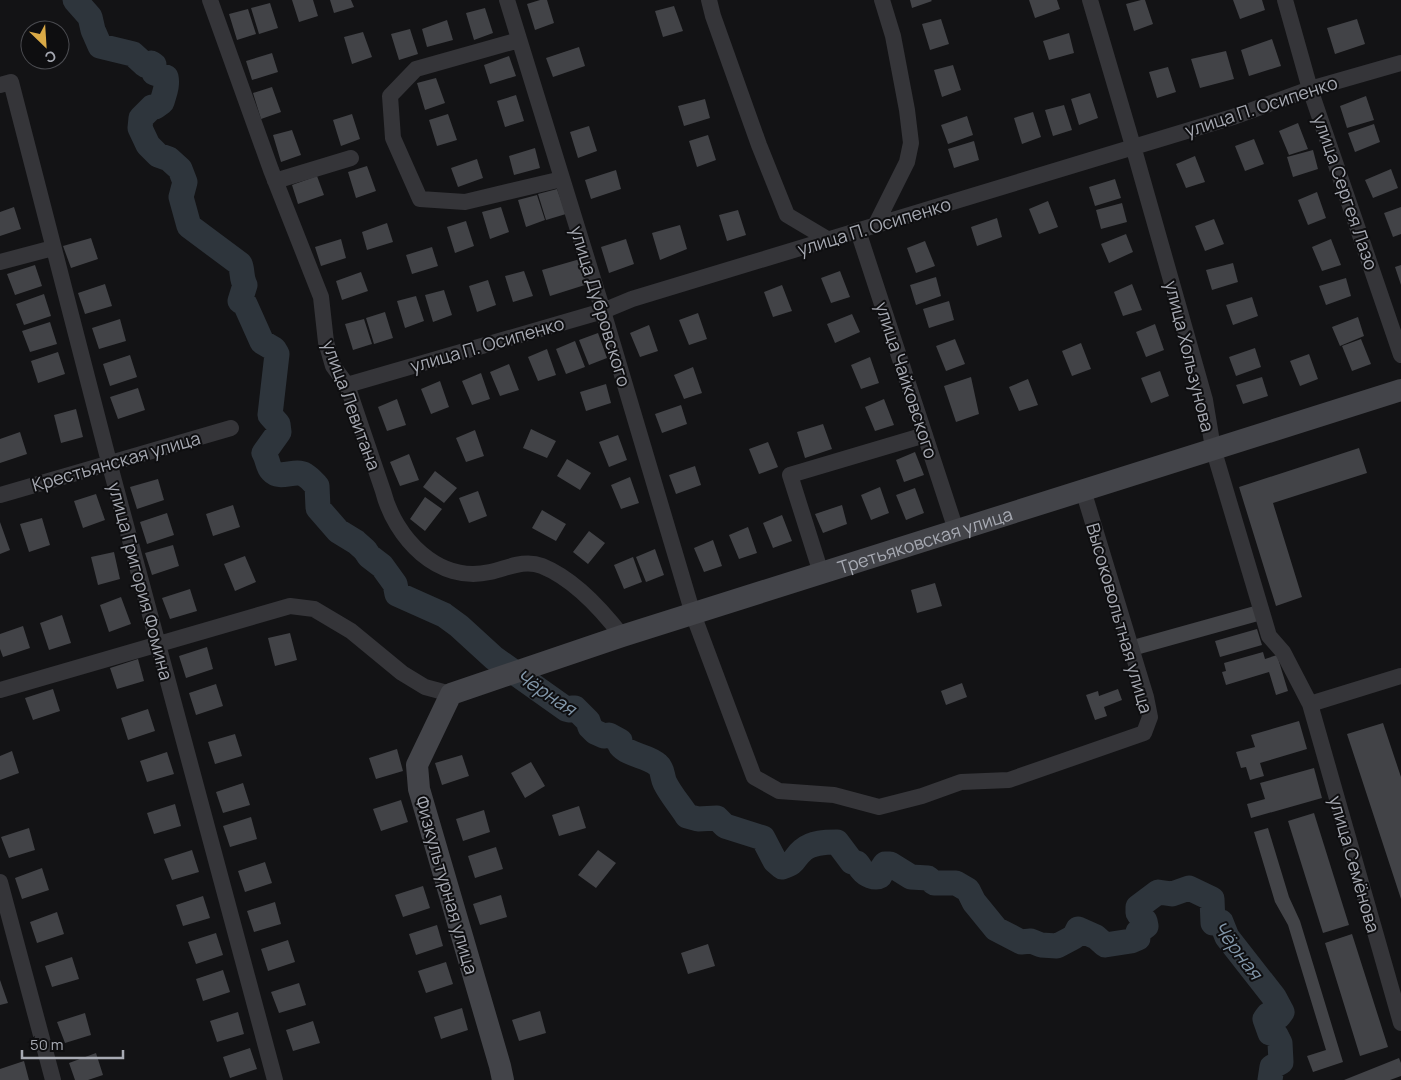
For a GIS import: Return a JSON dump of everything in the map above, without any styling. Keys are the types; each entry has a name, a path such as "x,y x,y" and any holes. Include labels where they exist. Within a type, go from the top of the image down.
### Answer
{"street":[{"name":"улица Дубровского","path":"507,0 603,311 693,614"},
{"path":"709,0 759,145 787,215 829,240"},
{"path":"875,226 907,162 911,143 908,110 893,36 882,0"},
{"name":"улица Хользунова","path":"1090,0 1205,400 1213,448 1269,636 1283,652 1310,704"},
{"name":"улица Сергея Лазо","path":"1285,0 1310,89 1401,355"},
{"name":"улица Левитана","path":"215,1 275,181 322,297 326,342 333,366 347,385 386,503 396,524 422,554 437,566 453,571 472,574 490,572 528,563 542,566 559,575 580,591 608,618 622,636"},
{"path":"519,40 416,69 390,96 393,138 420,199 465,202 562,179"},
{"name":"улица П. Осипенко","path":"347,385 603,311 632,299 1236,116 1310,89 1401,63"},
{"name":"улица Григория Фомина","path":"5,83 53,248 275,1080"},
{"path":"275,181 351,158"},
{"name":"улица Чайковского","path":"858,231 956,530"},
{"path":"0,262 53,248"},
{"name":"Третьяковская улица","path":"458,691 622,636 1401,390"},
{"name":"Крестьянская улица","path":"0,495 232,428"},
{"path":"820,573 790,475 925,435"},
{"name":"Высоковольтная улица","path":"693,614 754,777 779,791 834,795 880,807 922,796 961,782 1009,780 1144,734 1150,717 1146,696 1083,490"},
{"path":"0,690 290,606 314,609 351,631 402,673 425,688 458,691"},
{"path":"1310,704 1401,676"},
{"name":"Физкультурная улица","path":"458,691 417,765 419,789 503,1080"},
{"name":"улица Семёнова","path":"1310,704 1401,1023"},
{"path":"0,882 53,1080"}],"building":[{"path":"292,0 313,0 318,16 299,22"},
{"path":"330,0 351,0 354,7 334,13"},
{"path":"547,0 554,23 535,30 527,4"},
{"path":"910,0 931,0 932,1 912,8"},
{"path":"1029,0 1057,0 1060,9 1035,18"},
{"path":"1145,0 1153,24 1134,31 1126,4"},
{"path":"1233,0 1262,0 1265,10 1240,19"},
{"path":"270,3 278,28 259,34 251,8"},
{"path":"674,6 683,31 663,37 655,11"},
{"path":"485,8 493,33 474,40 466,13"},
{"path":"248,9 256,34 237,40 229,14"},
{"path":"941,19 949,44 930,50 922,24"},
{"path":"1357,19 1365,44 1335,54 1327,28"},
{"path":"447,20 453,40 427,47 422,29"},
{"path":"410,29 418,54 399,60 391,34"},
{"path":"363,32 372,57 352,64 344,37"},
{"path":"1069,33 1074,53 1049,60 1043,41"},
{"path":"1272,39 1281,66 1249,76 1241,50"},
{"path":"579,47 585,66 553,77 546,58"},
{"path":"1226,51 1234,79 1200,88 1191,59"},
{"path":"272,53 278,72 252,80 246,61"},
{"path":"509,56 516,76 490,84 484,65"},
{"path":"953,65 961,90 942,97 934,70"},
{"path":"1168,67 1176,92 1157,98 1149,72"},
{"path":"436,78 445,103 425,110 417,83"},
{"path":"272,87 281,112 261,119 253,93"},
{"path":"1090,93 1098,118 1079,125 1071,99"},
{"path":"516,95 524,121 505,127 497,101"},
{"path":"1366,96 1374,120 1347,128 1340,106"},
{"path":"705,99 710,118 684,126 678,106"},
{"path":"1064,105 1072,130 1053,136 1045,110"},
{"path":"1033,112 1041,137 1022,144 1014,118"},
{"path":"352,114 360,139 341,146 333,120"},
{"path":"448,114 457,140 437,146 429,120"},
{"path":"967,116 973,135 948,144 941,125"},
{"path":"1298,123 1308,149 1289,155 1279,131"},
{"path":"1374,124 1380,142 1355,152 1348,133"},
{"path":"589,126 597,151 578,158 570,132"},
{"path":"292,130 301,155 281,162 273,135"},
{"path":"708,135 716,160 697,167 689,141"},
{"path":"1254,139 1264,164 1245,171 1235,146"},
{"path":"974,141 979,160 954,168 948,149"},
{"path":"535,148 540,168 514,175 509,156"},
{"path":"1313,150 1318,169 1293,177 1287,157"},
{"path":"1195,156 1205,182 1186,188 1176,164"},
{"path":"477,159 483,178 458,187 451,168"},
{"path":"367,166 376,191 356,198 348,172"},
{"path":"1391,169 1398,188 1373,198 1365,180"},
{"path":"616,170 621,189 591,199 585,180"},
{"path":"317,176 324,195 298,204 292,185"},
{"path":"1115,179 1121,198 1095,206 1089,187"},
{"path":"557,189 566,214 546,220 538,194"},
{"path":"1317,192 1326,218 1308,225 1298,200"},
{"path":"537,195 545,220 526,227 518,200"},
{"path":"1048,201 1058,227 1039,234 1029,209"},
{"path":"1122,203 1127,222 1101,229 1096,210"},
{"path":"14,207 21,229 0,236 0,212"},
{"path":"501,207 509,232 490,239 482,212"},
{"path":"1401,207 1401,234 1393,237 1384,213"},
{"path":"738,210 746,235 727,241 719,215"},
{"path":"997,218 1002,237 977,246 971,227"},
{"path":"1214,219 1224,244 1205,251 1195,226"},
{"path":"466,221 474,246 455,253 447,227"},
{"path":"387,223 393,242 367,250 362,232"},
{"path":"680,225 687,249 660,260 652,233"},
{"path":"1126,234 1133,252 1109,263 1101,244"},
{"path":"91,238 98,259 71,268 63,246"},
{"path":"341,239 346,258 321,266 315,247"},
{"path":"626,239 634,264 609,273 601,247"},
{"path":"1331,239 1341,265 1322,271 1312,247"},
{"path":"925,241 935,266 916,273 907,248"},
{"path":"432,247 438,266 412,274 406,255"},
{"path":"580,259 588,284 550,296 542,270"},
{"path":"1233,263 1238,282 1212,290 1206,270"},
{"path":"35,265 42,286 15,295 7,274"},
{"path":"1401,265 1401,285 1395,267"},
{"path":"524,271 533,296 513,302 505,276"},
{"path":"840,271 850,297 831,303 821,278"},
{"path":"361,272 368,291 342,300 336,281"},
{"path":"936,277 941,296 916,305 910,285"},
{"path":"1346,278 1351,296 1326,305 1319,286"},
{"path":"488,280 496,305 477,312 469,286"},
{"path":"105,284 112,306 85,314 78,293"},
{"path":"1132,284 1142,310 1123,316 1114,292"},
{"path":"782,285 792,311 773,317 764,292"},
{"path":"444,290 452,315 433,322 425,295"},
{"path":"44,294 51,316 24,325 16,304"},
{"path":"416,296 424,321 405,328 397,301"},
{"path":"1252,297 1258,316 1233,325 1226,305"},
{"path":"949,301 954,320 929,328 923,309"},
{"path":"385,312 393,338 374,344 366,318"},
{"path":"698,313 707,339 689,345 679,320"},
{"path":"852,314 860,332 835,343 827,324"},
{"path":"1358,317 1364,336 1340,346 1332,327"},
{"path":"120,319 126,341 99,349 92,328"},
{"path":"364,319 372,344 353,350 345,324"},
{"path":"50,322 57,344 30,352 22,331"},
{"path":"1155,324 1164,350 1146,357 1136,332"},
{"path":"649,325 658,351 640,357 630,333"},
{"path":"598,333 607,358 589,365 579,340"},
{"path":"955,339 965,364 946,371 936,346"},
{"path":"1361,339 1371,364 1352,371 1342,346"},
{"path":"575,341 585,367 566,374 556,349"},
{"path":"1081,343 1091,369 1072,376 1062,351"},
{"path":"1255,348 1261,367 1236,376 1229,357"},
{"path":"547,349 556,375 538,381 528,357"},
{"path":"58,352 65,374 38,383 31,361"},
{"path":"1309,354 1318,379 1300,386 1290,361"},
{"path":"130,355 137,377 110,386 103,364"},
{"path":"870,357 879,383 861,389 851,365"},
{"path":"509,364 519,390 500,396 490,372"},
{"path":"693,367 702,393 684,399 674,375"},
{"path":"1160,371 1169,396 1151,403 1141,378"},
{"path":"481,373 490,399 472,405 462,381"},
{"path":"971,377 979,414 956,422 944,386"},
{"path":"1262,377 1268,396 1243,404 1236,385"},
{"path":"1028,379 1038,405 1019,411 1009,387"},
{"path":"440,381 449,407 431,414 421,389"},
{"path":"606,384 611,403 586,411 580,392"},
{"path":"138,388 145,410 118,419 110,397"},
{"path":"397,399 406,425 387,431 378,407"},
{"path":"884,399 894,425 875,431 865,407"},
{"path":"681,405 687,424 662,433 655,414"},
{"path":"76,409 83,437 61,443 54,415"},
{"path":"823,424 832,449 805,458 797,432"},
{"path":"531,429 556,441 547,458 523,448"},
{"path":"475,430 484,456 466,462 456,438"},
{"path":"20,432 27,454 0,463 0,439"},
{"path":"618,435 627,460 609,467 599,442"},
{"path":"768,442 778,467 759,474 749,449"},
{"path":"1359,448 1367,473 1273,503 1302,597 1276,606 1239,487"},
{"path":"915,452 924,475 904,482 896,460"},
{"path":"409,454 419,480 400,486 390,462"},
{"path":"567,459 591,473 580,490 557,476"},
{"path":"695,466 701,485 676,494 669,475"},
{"path":"435,471 457,488 444,503 423,487"},
{"path":"630,477 639,503 621,509 611,485"},
{"path":"158,479 164,500 137,509 130,487"},
{"path":"880,487 889,513 871,520 861,495"},
{"path":"915,488 924,513 906,520 896,495"},
{"path":"478,491 487,516 469,523 459,498"},
{"path":"96,494 105,520 83,528 74,501"},
{"path":"425,497 442,509 425,531 410,519"},
{"path":"233,505 240,527 213,536 206,514"},
{"path":"842,505 847,524 823,533 815,514"},
{"path":"542,510 566,524 556,541 532,528"},
{"path":"167,513 174,535 147,544 140,522"},
{"path":"782,515 792,541 773,548 763,523"},
{"path":"42,518 50,545 29,552 20,524"},
{"path":"0,522 10,550 0,554"},
{"path":"748,527 757,553 739,559 729,535"},
{"path":"589,531 605,543 588,564 573,552"},
{"path":"713,540 722,566 704,572 694,548"},
{"path":"173,545 179,566 152,575 145,553"},
{"path":"655,549 664,575 646,582 636,557"},
{"path":"114,552 120,579 98,585 91,557"},
{"path":"245,556 256,582 235,591 224,564"},
{"path":"633,557 642,582 624,589 614,565"},
{"path":"935,583 942,606 917,613 911,590"},
{"path":"190,589 197,611 170,619 162,598"},
{"path":"121,597 131,624 109,632 100,605"},
{"path":"1258,605 1262,620 1140,654 1136,639"},
{"path":"62,615 71,643 49,650 40,623"},
{"path":"23,626 30,648 3,657 0,649 0,634"},
{"path":"1257,629 1262,645 1220,657 1215,641"},
{"path":"290,633 297,660 275,666 268,638"},
{"path":"207,647 213,669 186,678 179,656"},
{"path":"1263,652 1265,659 1277,655 1288,691 1276,695 1269,672 1226,685 1222,672 1226,671 1224,663"},
{"path":"138,659 144,681 117,689 110,668"},
{"path":"962,683 967,697 946,705 941,691"},
{"path":"216,684 223,706 196,715 189,693"},
{"path":"53,689 60,711 33,720 25,698"},
{"path":"1118,689 1122,700 1104,707 1107,716 1095,720 1086,695 1098,691 1099,696"},
{"path":"148,709 155,731 128,740 121,718"},
{"path":"1299,721 1307,749 1260,763 1264,776 1250,780 1246,767 1241,768 1236,752 1255,747 1251,735"},
{"path":"1383,723 1401,777 1401,899 1347,734"},
{"path":"235,734 242,756 215,764 208,742"},
{"path":"397,749 403,771 376,779 369,758"},
{"path":"12,751 19,773 0,780 0,756"},
{"path":"167,752 174,774 147,782 140,761"},
{"path":"462,755 469,776 442,785 435,763"},
{"path":"531,762 545,786 525,798 511,773"},
{"path":"1314,768 1322,798 1251,818 1247,804 1265,799 1260,783"},
{"path":"243,783 250,805 223,813 216,792"},
{"path":"401,800 408,822 381,831 373,809"},
{"path":"175,804 181,826 154,834 147,813"},
{"path":"579,806 586,828 559,836 552,815"},
{"path":"484,810 490,832 463,841 456,819"},
{"path":"1314,813 1349,925 1323,933 1288,821"},
{"path":"251,817 257,839 230,847 223,826"},
{"path":"29,828 35,850 9,858 1,837"},
{"path":"1268,828 1289,897 1300,921 1343,1062 1313,1072 1307,1056 1326,1050 1288,925 1275,902 1254,832"},
{"path":"496,847 503,869 475,878 468,856"},
{"path":"192,850 199,872 172,880 164,859"},
{"path":"598,850 616,863 596,888 578,875"},
{"path":"265,862 272,883 245,892 238,871"},
{"path":"42,868 49,890 22,899 15,878"},
{"path":"423,886 430,908 403,917 395,895"},
{"path":"501,895 507,917 480,925 473,904"},
{"path":"203,896 210,918 183,926 176,905"},
{"path":"275,902 281,924 254,932 247,911"},
{"path":"57,912 64,934 37,943 30,922"},
{"path":"437,925 443,946 416,955 409,934"},
{"path":"216,933 223,955 196,964 188,942"},
{"path":"1352,934 1388,1047 1360,1056 1325,943"},
{"path":"288,940 295,962 268,971 261,949"},
{"path":"708,944 715,966 688,974 681,953"},
{"path":"72,957 79,979 52,987 45,966"},
{"path":"446,962 453,984 426,993 418,971"},
{"path":"223,970 230,992 203,1001 196,979"},
{"path":"0,980 8,1003 0,1005"},
{"path":"299,983 306,1005 279,1013 271,992"},
{"path":"462,1008 468,1030 441,1039 434,1017"},
{"path":"540,1011 546,1033 519,1041 512,1020"},
{"path":"238,1012 244,1034 217,1042 210,1021"},
{"path":"85,1013 91,1035 65,1043 57,1022"},
{"path":"313,1021 320,1043 293,1051 286,1030"},
{"path":"250,1048 257,1069 230,1078 223,1057"},
{"path":"96,1053 103,1075 88,1080 75,1080 69,1063"},
{"path":"1399,1058 1401,1076 1390,1080 1344,1080"},
{"path":"24,1061 29,1080 0,1080 0,1069"}],"waterway":[{"name":"Чёрная","path":"75,0 90,17 100,46 133,54 145,65 151,63 154,65 154,73 166,77 166,87 162,102 152,107 141,118 140,128 148,145 158,155 169,159 180,169 185,182 181,197 189,226 240,264 245,285 240,301 245,304 262,342 274,349 277,354 270,415 278,424 279,432 264,453 269,467 275,474 301,473 312,480 317,486 318,508 338,531 356,542 382,566 395,584 397,594 444,615 494,658 566,709 575,708 588,721 590,727 595,732 604,736 609,735 620,741 620,745 624,749 649,759 658,765 667,787 687,816 698,819 717,818 725,826 763,838 775,861 782,867 793,862 800,853 811,845 837,842 852,862 857,863 864,872 871,876 880,876 879,873 885,864 890,864 911,877 928,878 934,883 956,883 968,890 974,902 996,929 1021,942 1031,941 1041,945 1057,946 1074,937 1078,929 1096,937 1105,945 1138,938 1138,932 1146,926 1145,921 1138,913 1138,907 1158,892 1172,894 1189,888 1212,899 1213,923 1221,922 1227,937 1274,997 1282,1012 1279,1016 1268,1015 1265,1019 1270,1033 1276,1035 1280,1043 1281,1062 1272,1067 1270,1080"}]}
